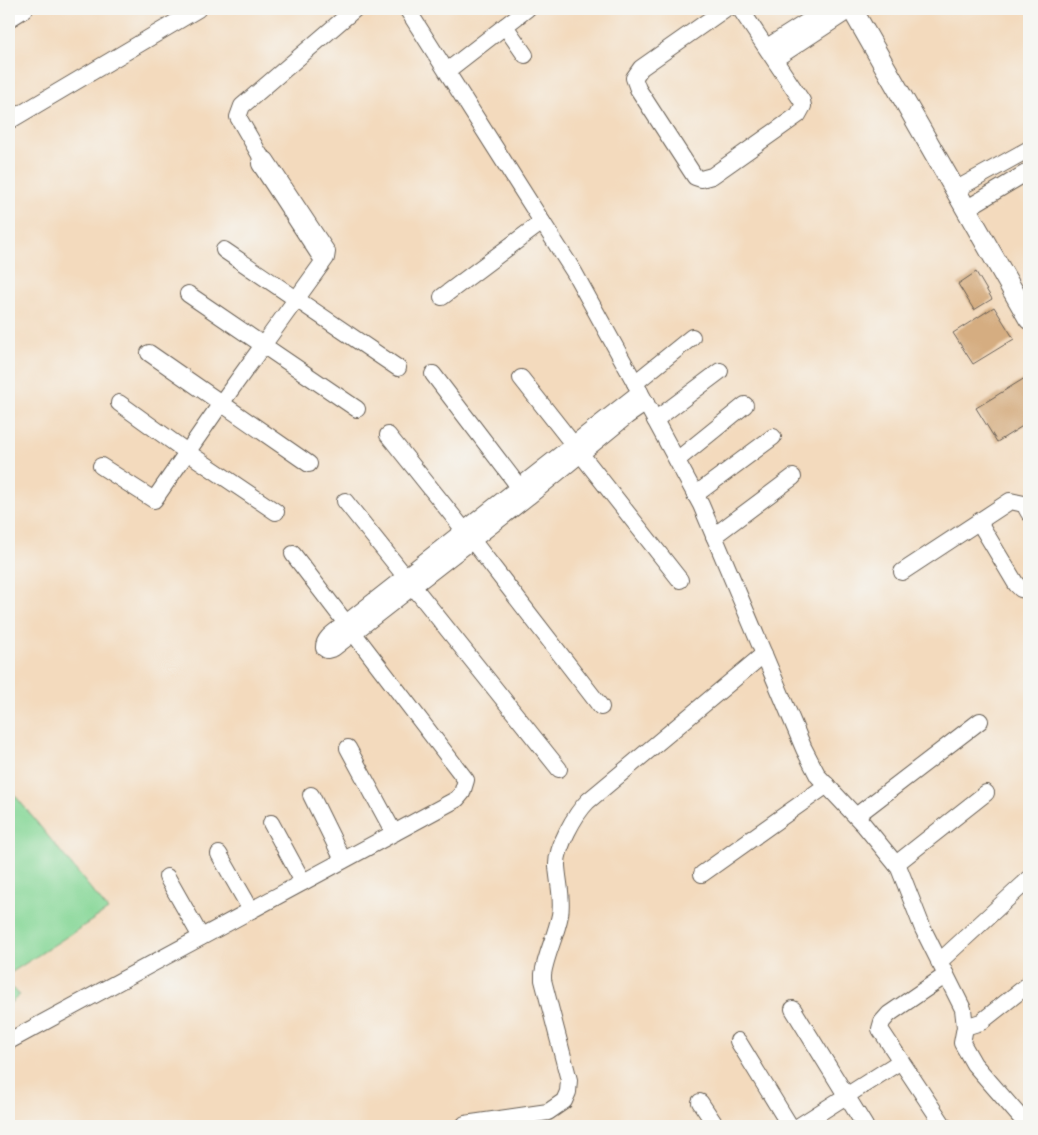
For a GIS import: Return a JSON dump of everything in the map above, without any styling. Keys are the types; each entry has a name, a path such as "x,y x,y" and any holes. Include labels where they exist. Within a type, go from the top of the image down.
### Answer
{"main road":[{"path":"852,9 971,206 1029,296"},
{"path":"862,9 960,187"},
{"path":"971,206 1029,319"}],"street":[{"path":"9,19 25,9"},
{"path":"9,121 173,16 198,9"},
{"path":"101,466 154,500 326,258 327,252 266,160 261,158 238,116 242,106 354,9"},
{"path":"408,9 574,272 695,495 804,749 818,776 856,816 896,864 942,969 963,1008 965,1028 962,1043 974,1064 1026,1126"},
{"path":"447,71 528,9"},
{"path":"725,9 641,68 634,78 638,89 695,177 705,179 712,176 802,110 802,101 771,53 739,9"},
{"path":"807,30 827,9"},
{"path":"771,53 807,30 852,9"},
{"path":"505,26 525,55"},
{"path":"960,187 1029,149"},
{"path":"971,206 1029,171"},
{"path":"442,297 542,222"},
{"path":"224,250 398,368"},
{"path":"188,294 357,409"},
{"path":"349,628 576,450 640,392 692,337"},
{"path":"150,353 309,464"},
{"path":"655,420 720,371"},
{"path":"433,374 524,492"},
{"path":"521,378 680,580"},
{"path":"119,403 276,512"},
{"path":"677,460 745,405"},
{"path":"388,435 469,535 601,707"},
{"path":"695,495 773,437"},
{"path":"714,536 793,477"},
{"path":"345,501 559,769"},
{"path":"902,572 1010,501 1024,504 1029,513"},
{"path":"979,522 1016,584 1029,592"},
{"path":"9,1041 394,833 456,799 462,793 466,780 293,554"},
{"path":"465,1124 548,1112 564,1101 568,1092 569,1080 543,974 560,914 558,856 573,820 588,802 764,654"},
{"path":"856,816 980,721"},
{"path":"348,748 394,833"},
{"path":"702,874 827,785"},
{"path":"896,864 986,793"},
{"path":"311,795 343,860"},
{"path":"270,823 303,882"},
{"path":"219,854 251,910"},
{"path":"167,876 201,937"},
{"path":"944,1126 880,1029 882,1022 942,969 1029,879"},
{"path":"965,1028 981,1022 1029,984"},
{"path":"793,1009 866,1126"},
{"path":"738,1041 790,1126"},
{"path":"799,1126 901,1061"},
{"path":"700,1102 716,1126"}],"green space":[{"path":"9,788 108,910 9,974"},
{"path":"9,986 20,995 9,1004"}],"building":[{"path":"976,272 992,299 974,310 958,284"},
{"path":"994,307 1014,339 973,364 953,333"},
{"path":"1025,378 1029,385 1029,422 997,442 976,408"}]}
